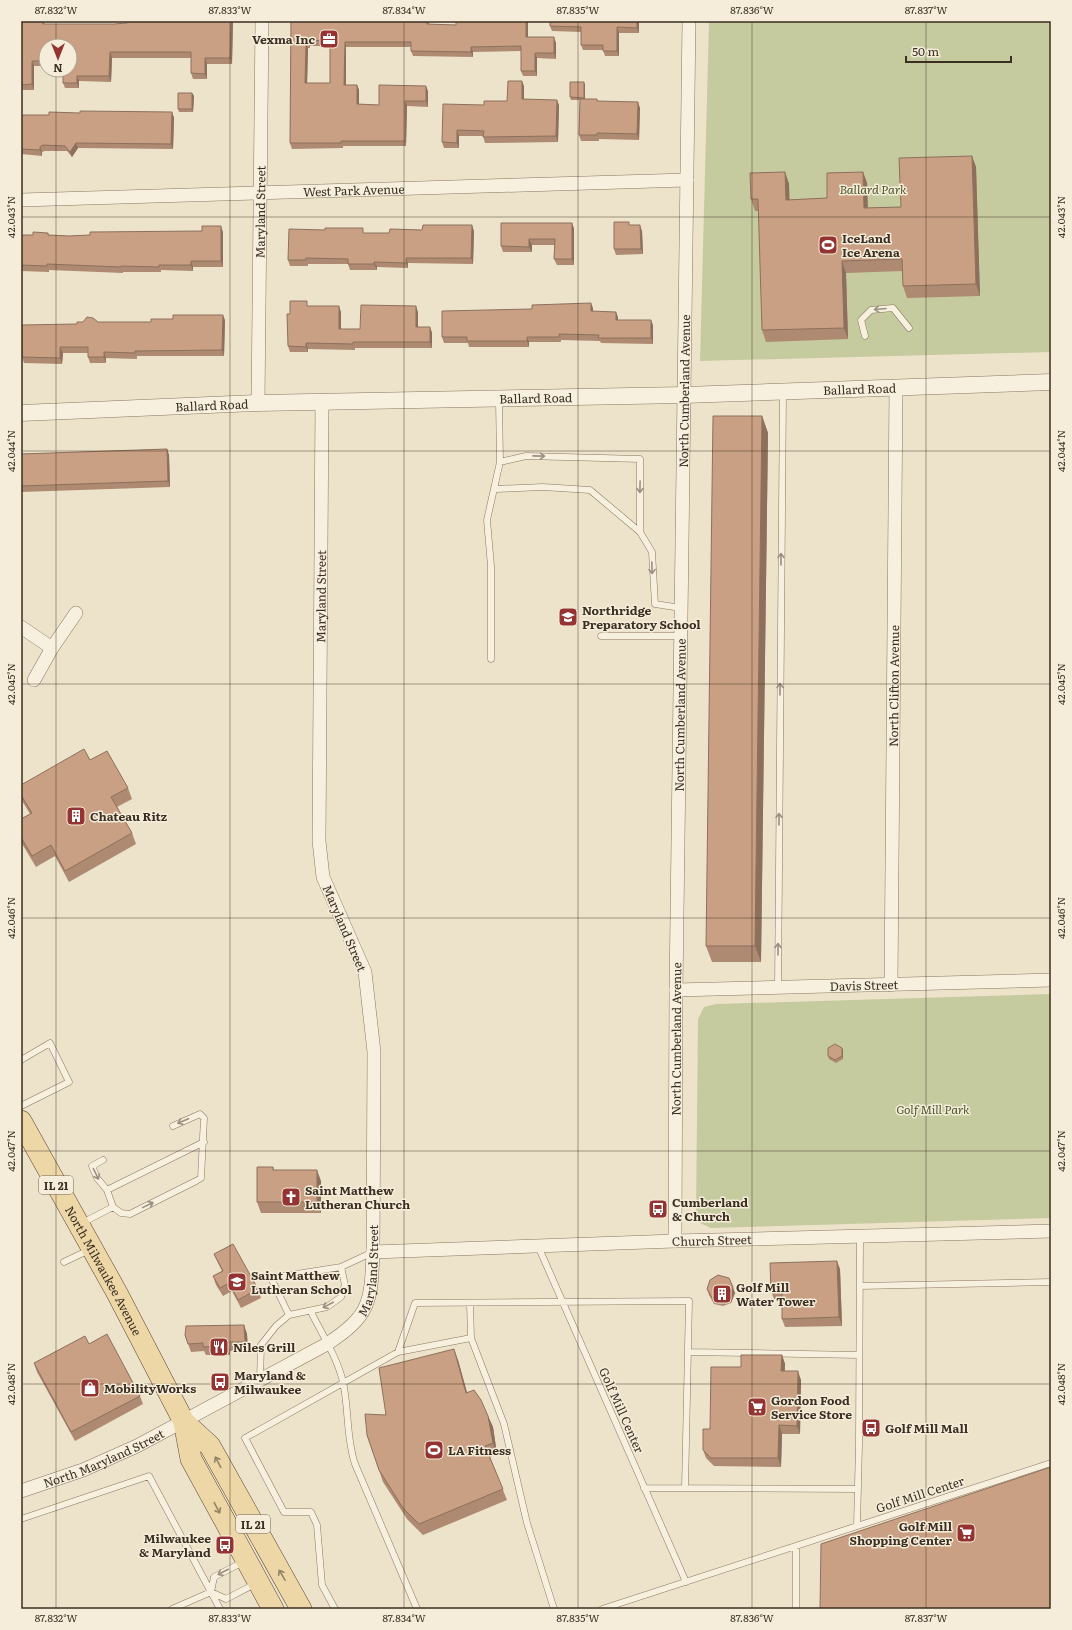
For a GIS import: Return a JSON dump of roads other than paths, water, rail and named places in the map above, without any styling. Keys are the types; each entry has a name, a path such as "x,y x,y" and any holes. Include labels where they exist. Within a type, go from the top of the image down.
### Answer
{"main road":[{"name":"North Milwaukee Avenue","path":"21,1121 92,1248 184,1422 191,1459 273,1609"},
{"name":"North Milwaukee Avenue","path":"184,1422 210,1446 302,1609"}],"street":[{"name":"Maryland Street","path":"258,404 259,193 262,21"},
{"name":"North Cumberland Avenue","path":"675,1241 676,990 689,21"},
{"name":"West Park Avenue","path":"21,200 687,180"},
{"name":"Ballard Road","path":"21,413 322,402 684,395 1051,382"},
{"name":"North Clifton Avenue","path":"891,985 896,387"},
{"name":"Maryland Street","path":"184,1422 327,1344 346,1331 360,1318 366,1307 372,1282 374,1052 365,972 324,877 319,841 322,402"},
{"path":"34,680 52,648 76,613"},
{"path":"21,627 52,648"},
{"name":"Davis Street","path":"676,990 1051,980"},
{"name":"Church Street","path":"372,1252 675,1241 1051,1231"},
{"name":"North Maryland Street","path":"21,1491 107,1460 184,1422"}],"lane":[{"path":"865,336 861,320 871,310 893,308 909,328"},
{"path":"778,988 783,391"},
{"path":"491,659 491,566 487,520 500,462 499,398"},
{"path":"500,462 526,456 640,459 640,532"},
{"path":"495,489 543,487 590,490 640,532 652,552 654,603 656,605 681,608"},
{"path":"601,636 681,636"},
{"path":"21,1060 50,1043 70,1082 21,1106"},
{"path":"102,1160 92,1166 93,1170 107,1190 114,1207 121,1213 130,1214 201,1178 205,1124 202,1115 173,1126"},
{"path":"107,1190 204,1142"},
{"path":"79,1225 114,1207"},
{"path":"857,1526 860,1236"},
{"name":"Golf Mill Center","path":"538,1246 686,1582"},
{"path":"64,1262 92,1248"},
{"path":"289,1315 271,1278 341,1267 372,1252"},
{"path":"260,1380 261,1345 276,1326 289,1315 311,1312 327,1307 341,1297 345,1285 341,1267"},
{"path":"860,1286 1051,1282"},
{"path":"398,1352 415,1303 689,1301 685,1488"},
{"path":"470,1303 471,1338 504,1424 527,1523 554,1609"},
{"path":"311,1312 327,1344 343,1383 350,1449 418,1609"},
{"path":"335,1609 322,1585 316,1525 311,1512 284,1512 245,1438 398,1352 471,1338"},
{"path":"688,1352 859,1355"},
{"name":"Golf Mill Center","path":"602,1609 1051,1463"},
{"path":"21,1519 149,1476 220,1609"},
{"path":"644,1488 858,1489"},
{"path":"796,1547 796,1609"},
{"path":"211,1592 214,1577 247,1561"},
{"path":"172,1609 211,1592 226,1599 258,1582"}],"place":[{"name":"Vexma Inc","path":"329,39"},
{"name":"IceLand Ice Arena","path":"828,245"},
{"name":"Northridge Preparatory School","path":"568,617"},
{"name":"Chateau Ritz","path":"76,816"},
{"name":"Saint Matthew Lutheran Church","path":"291,1197"},
{"name":"Cumberland & Church","path":"658,1209"},
{"name":"Saint Matthew Lutheran School","path":"237,1282"},
{"name":"Golf Mill Water Tower","path":"722,1294"},
{"name":"Niles Grill","path":"219,1347"},
{"name":"Maryland & Milwaukee","path":"220,1382"},
{"name":"MobilityWorks","path":"90,1388"},
{"name":"Gordon Food Service Store","path":"757,1407"},
{"name":"Golf Mill Mall","path":"871,1428"},
{"name":"LA Fitness","path":"434,1450"},
{"name":"Golf Mill Shopping Center","path":"966,1533"},
{"name":"Milwaukee & Maryland","path":"225,1545"}],"park label":[{"name":"Ballard Park","path":"873,189"},
{"name":"Golf Mill Park","path":"933,1109"}]}
